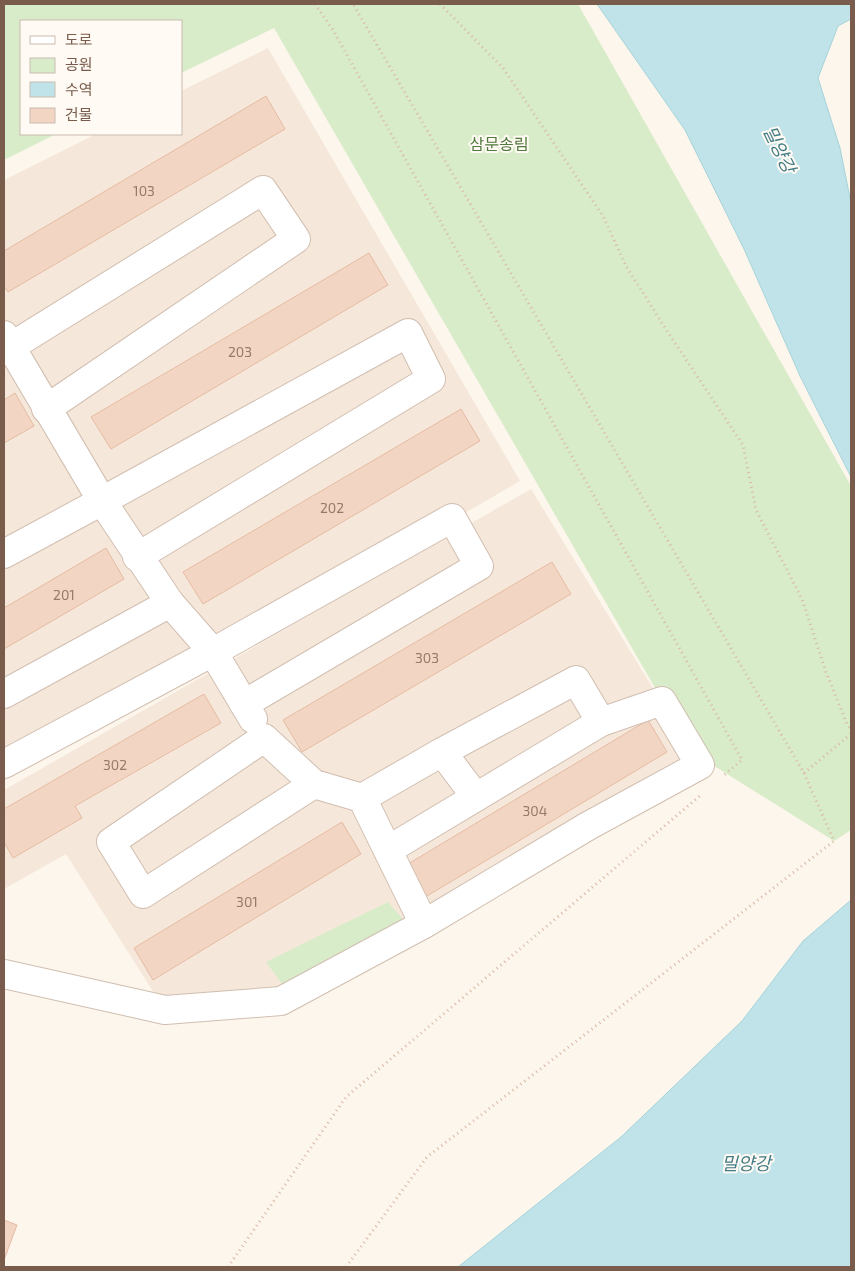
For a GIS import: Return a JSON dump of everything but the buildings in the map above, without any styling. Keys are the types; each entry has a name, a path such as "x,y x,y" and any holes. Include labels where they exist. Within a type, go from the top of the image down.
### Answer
{"lane":[{"path":"46,409 296,239 263,190 6,344 102,501 170,603 213,652 264,738 314,784 362,798 442,752 576,680 601,722"},
{"path":"4,554 408,333 432,379 137,556"},
{"path":"4,764 213,652 452,518 479,566 244,704"},
{"path":"4,694 170,603"},
{"path":"4,974 165,1010 282,1001 424,924 588,826 700,765 662,700 601,722 388,850"},
{"path":"264,738 111,842 143,894 314,784"},
{"path":"442,752 476,797"},
{"path":"362,798 424,924"}],"path":[{"path":"316,4 338,39 742,760 720,779"},
{"path":"440,4 503,68 603,216 626,266 743,445 756,510 802,599 826,672 847,724 851,729"},
{"path":"804,773 851,734"},
{"path":"228,1267 346,1097 704,792"}],"shaded area":[{"path":"268,48 520,481 4,781 4,180 94,135 182,135 182,91"},
{"path":"531,489 700,765 282,994 159,1001 66,854 4,889 4,790"}],"green space":[{"name":"삼문송림","path":"4,4 578,4 851,486 851,830 834,841 692,752 274,28 182,73 182,20 20,20 20,135 54,135 4,160"},
{"path":"388,902 403,919 352,949 282,984 266,962"}],"water":[{"name":"밀양강","path":"597,4 851,4 851,19 838,26 818,78 840,148 851,203 851,477 800,376 744,249 685,130"},
{"name":"밀양강","path":"851,900 851,1267 458,1267 621,1137 742,1021 803,941"}]}
